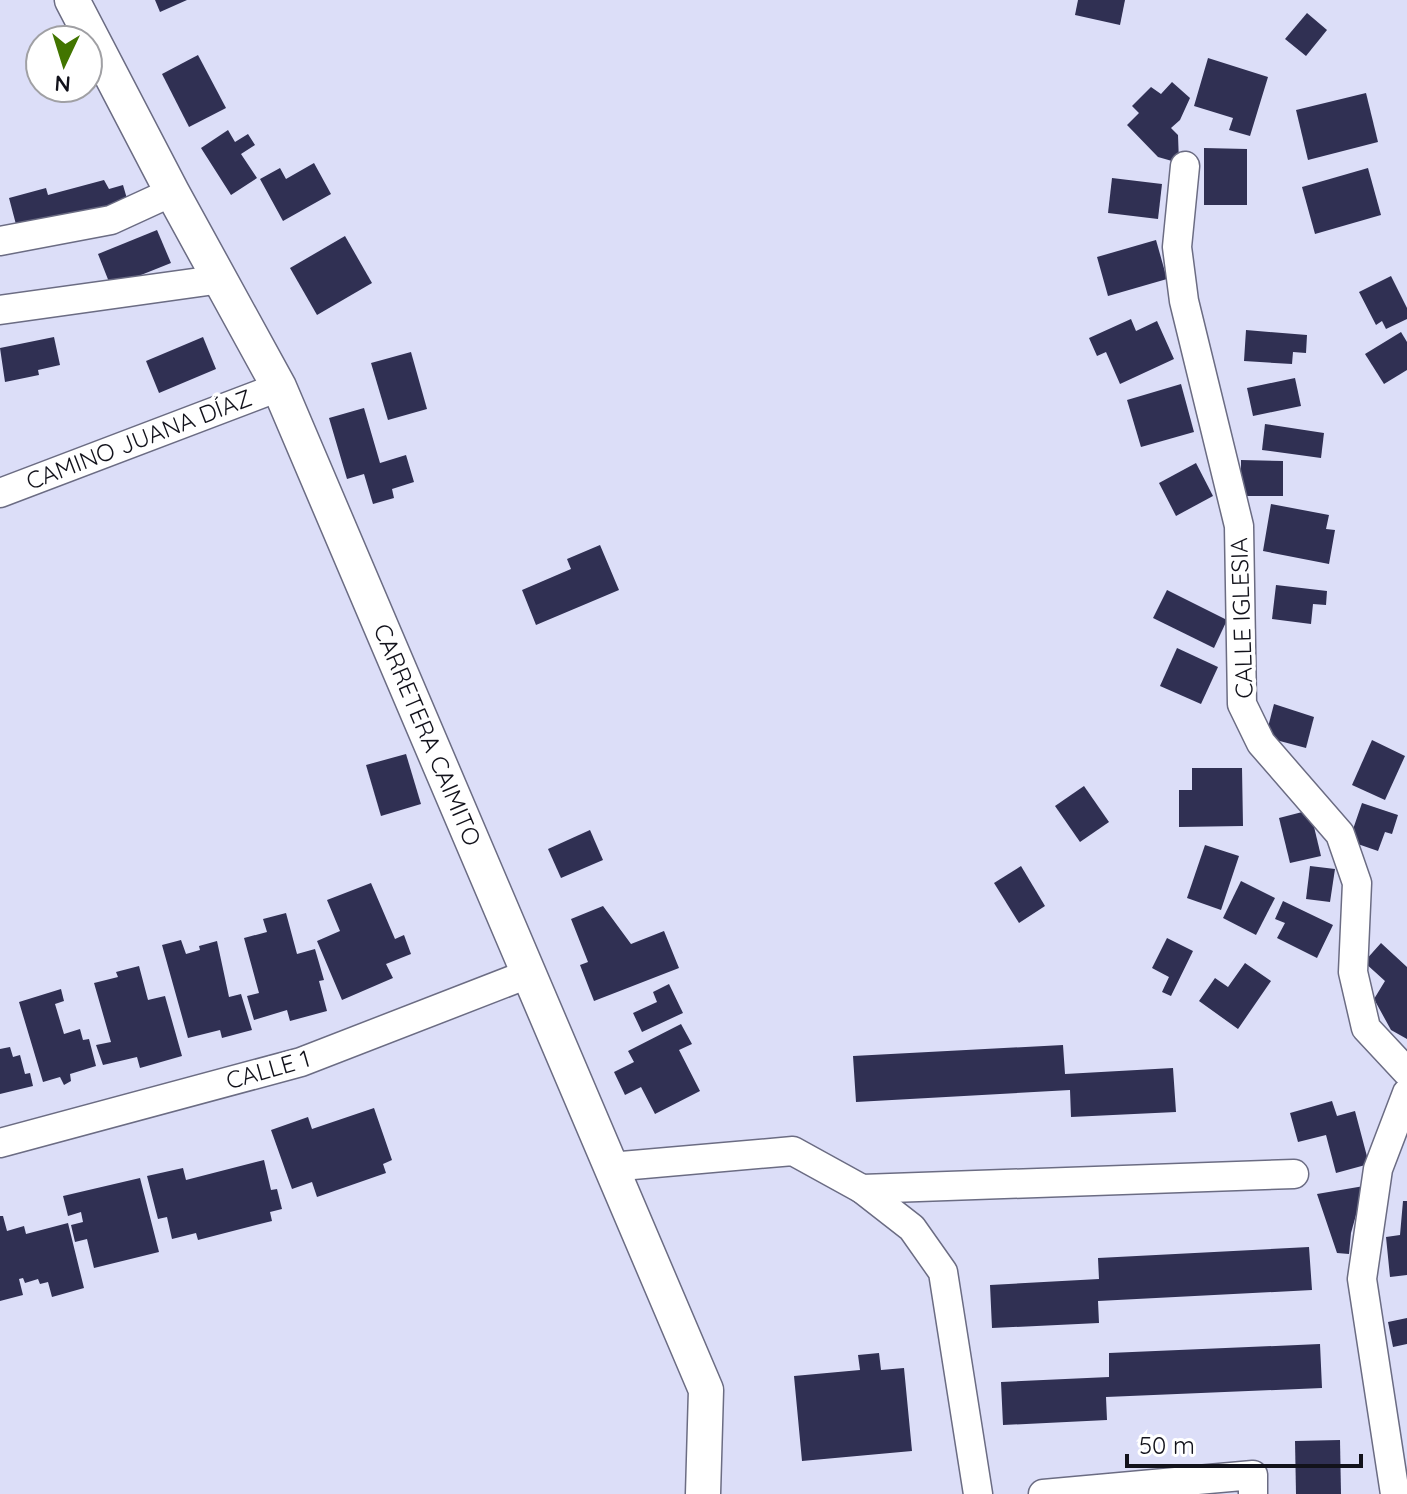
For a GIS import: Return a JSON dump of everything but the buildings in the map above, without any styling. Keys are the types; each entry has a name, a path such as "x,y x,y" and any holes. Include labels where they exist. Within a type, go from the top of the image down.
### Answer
{"street":[{"name":"CARRETERA CAIMITO","path":"72,0 279,387 706,1390 703,1494"},
{"name":"CALLE IGLESIA","path":"1185,166 1177,247 1184,301 1239,526 1242,704 1261,743 1340,834 1357,883 1353,972 1366,1028 1407,1072"},
{"path":"0,241 111,220 172,192"},
{"path":"0,310 222,279"},
{"name":"CAMINO JUANA DÍAZ","path":"0,493 279,387"},
{"name":"CALLE 1","path":"0,1143 301,1062 528,974"},
{"path":"1407,1093 1378,1169 1362,1279 1398,1494 1407,1492"},
{"path":"610,1167 793,1151 862,1189 912,1228 943,1272 978,1494"},
{"path":"862,1189 1294,1174"},
{"path":"1043,1494 1253,1475 1253,1494"}]}
